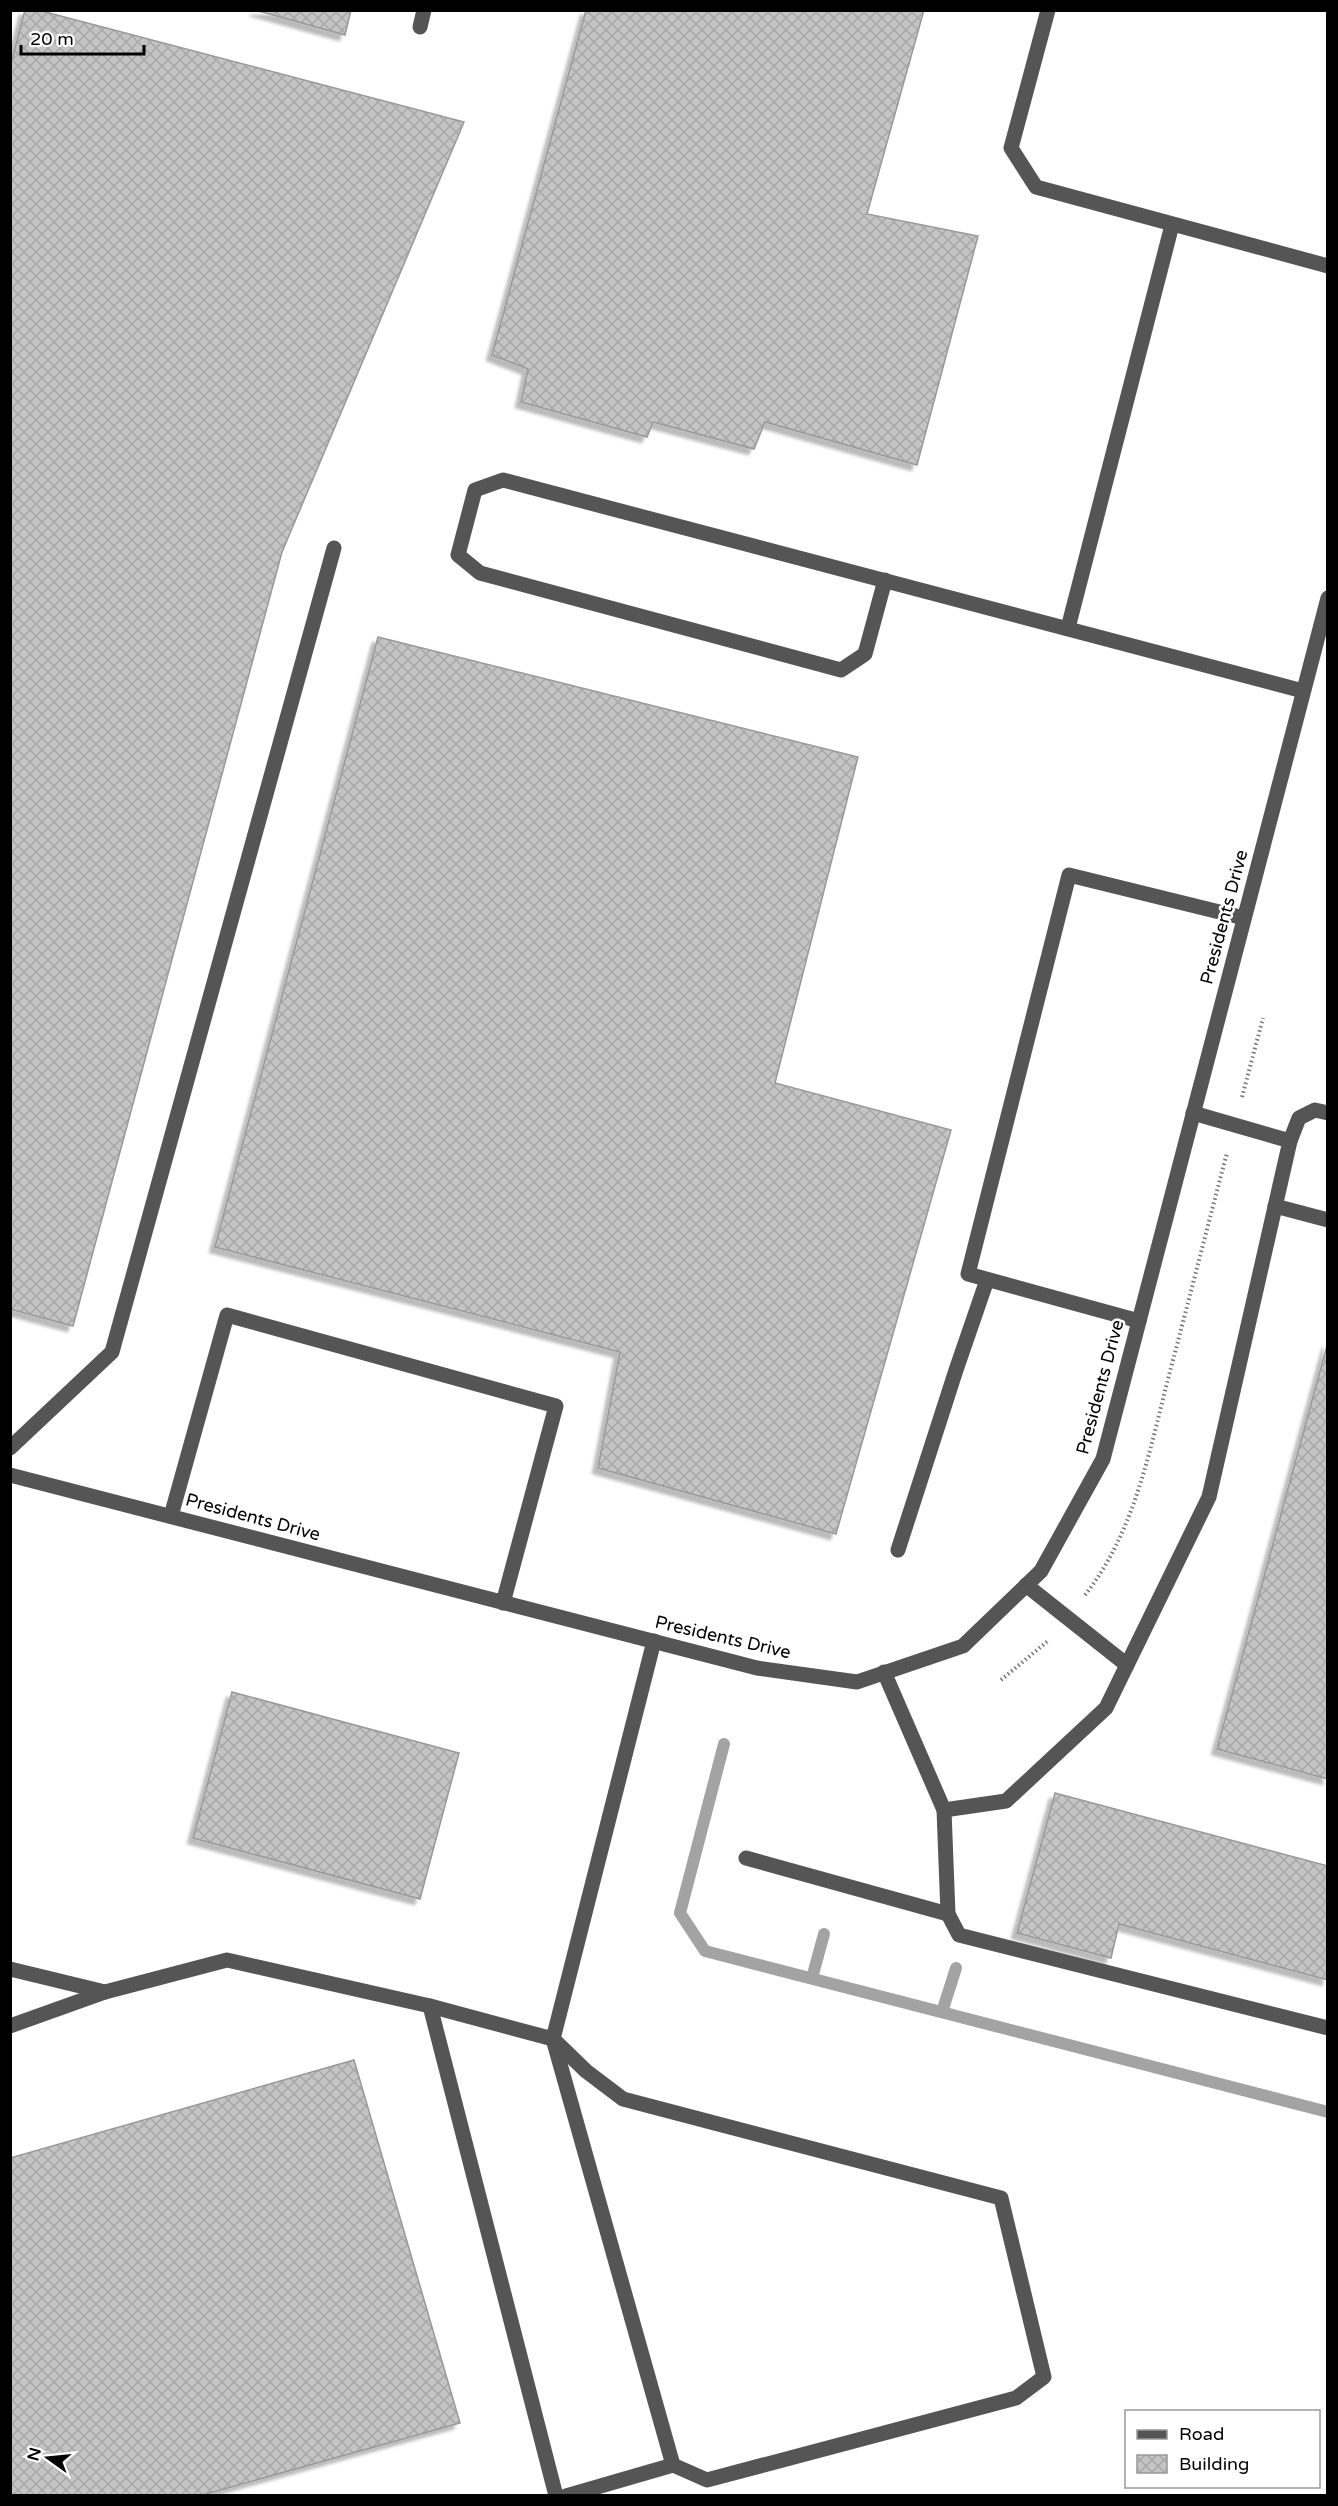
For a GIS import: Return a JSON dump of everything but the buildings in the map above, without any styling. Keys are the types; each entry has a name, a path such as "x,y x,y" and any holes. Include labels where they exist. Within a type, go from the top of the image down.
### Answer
{"street":[{"path":"420,27 424,10"},
{"path":"1048,10 1011,148 1036,187 1328,266"},
{"path":"1068,628 1172,225"},
{"path":"885,580 865,654 841,670 480,573 458,555 475,490 503,480 885,580 1068,628 1303,691"},
{"path":"10,1448 112,1352 334,548"},
{"name":"Presidents Drive","path":"10,1475 757,1668 857,1682 963,1646 1041,1571 1103,1459 1328,597"},
{"path":"1139,1321 968,1274 1069,875 1244,918"},
{"path":"944,1809 1006,1801 1106,1708 1209,1497 1290,1142 1299,1118 1315,1110 1328,1113"},
{"path":"1193,1113 1290,1142"},
{"path":"1275,1206 1328,1220"},
{"path":"898,1550 987,1280"},
{"path":"171,1516 227,1316 556,1406 503,1603"},
{"path":"1026,1585 1127,1665"},
{"path":"654,1641 553,2039 673,2465"},
{"path":"884,1672 944,1809 948,1914 960,1935 1328,2028"},
{"path":"746,1858 948,1914"},
{"path":"10,2026 105,1992 227,1960 430,2006 553,2039 586,2071 623,2099 1001,2198 1044,2377 1016,2398 707,2480 673,2465 566,2496"},
{"path":"10,1969 105,1992"},
{"path":"430,2006 556,2496"}],"path":[{"path":"1001,1680 1048,1641 1102,1574 1121,1538 1142,1480 1263,1018"}],"waterway":[{"path":"724,1744 680,1913 705,1951 1328,2112"},
{"path":"812,1978 824,1934"},
{"path":"942,2012 956,1968"}]}
